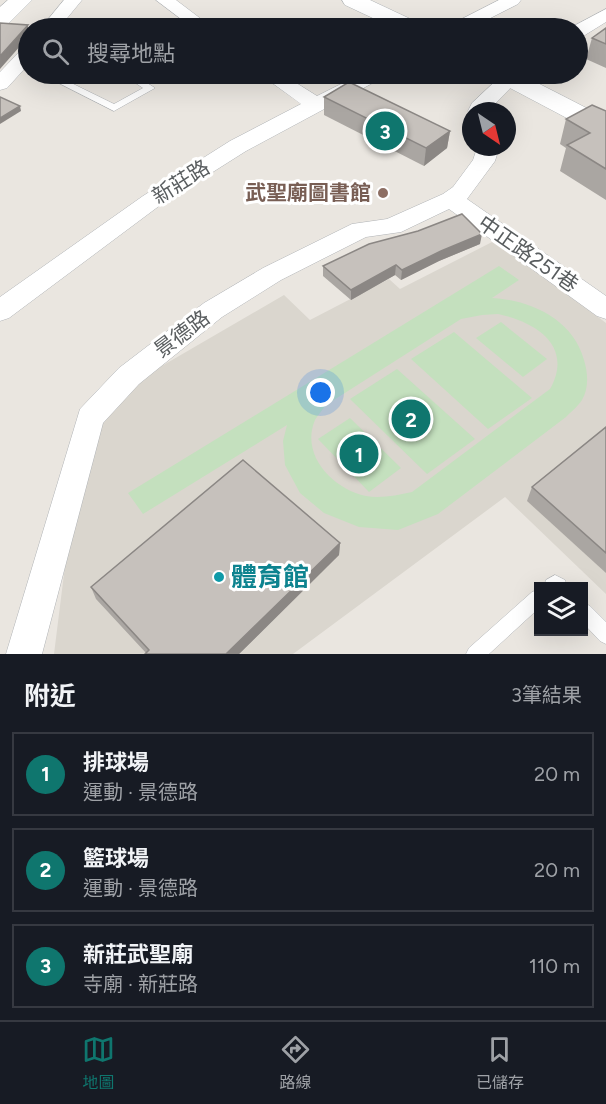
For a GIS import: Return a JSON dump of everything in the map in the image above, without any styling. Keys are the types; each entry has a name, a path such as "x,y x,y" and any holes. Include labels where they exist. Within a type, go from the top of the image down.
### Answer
{"street":[{"path":"0,19 21,0"},
{"path":"58,18 73,0"},
{"path":"165,0 190,18"},
{"path":"352,0 390,18"},
{"path":"477,18 512,0"},
{"path":"588,26 606,14"},
{"path":"0,84 18,67"},
{"path":"285,84 316,105"},
{"name":"新莊路","path":"0,311 151,201 238,146 356,84"},
{"path":"483,102 500,84"},
{"path":"525,84 606,128"},
{"name":"景德路","path":"24,654 90,418 129,376 213,310 272,274 361,230 392,226 451,199 461,192 486,156"},
{"name":"中正路251巷","path":"451,199 606,309"}],"lane":[{"path":"66,84 114,108 150,88 143,84"},
{"path":"475,654 534,602"},
{"path":"588,616 606,635"}],"shaded area":[{"path":"496,240 606,323 606,594 505,497 293,654 54,654 70,526 98,421 136,381 284,295 310,320 389,279 400,289"}],"green space":[{"path":"499,266 519,280 492,298 521,303 548,314 570,333 584,360 587,375 586,391 580,402 566,417 438,514 398,530 359,527 324,513 300,493 285,465 283,441 287,425 143,514 128,493","holes":["498,314 537,330 554,348 557,360 556,374 550,389 412,492 383,497 366,496 342,486 322,469 312,446 312,433 315,420 326,405 461,319"]},
{"path":"501,322 547,359 523,377 476,338"},
{"path":"454,332 532,398 488,429 411,359"},
{"path":"397,369 475,439 427,474 350,399"},
{"path":"350,418 401,468 369,492 318,439"}],"building":[{"path":"0,23 18,24 18,36 0,56"},
{"path":"606,28 606,44 592,38"},
{"path":"346,84 353,84 450,131 426,148 324,97"},
{"path":"0,97 20,106 0,118"},
{"path":"592,105 606,111 606,169 567,145 590,133 566,119"},
{"path":"462,214 482,234 402,270 396,265 351,290 323,266 369,244 418,231"},
{"path":"606,427 606,553 532,487"},
{"name":"體育館","path":"243,460 340,543 226,654 145,654 149,650 91,587"}],"place":[{"name":"新莊武聖廟","path":"385,131"},
{"name":"武聖廟圖書館","path":"383,193"},
{"name":"籃球場","path":"411,419"},
{"name":"排球場","path":"359,454"},
{"name":"體育館","path":"219,577"}]}
